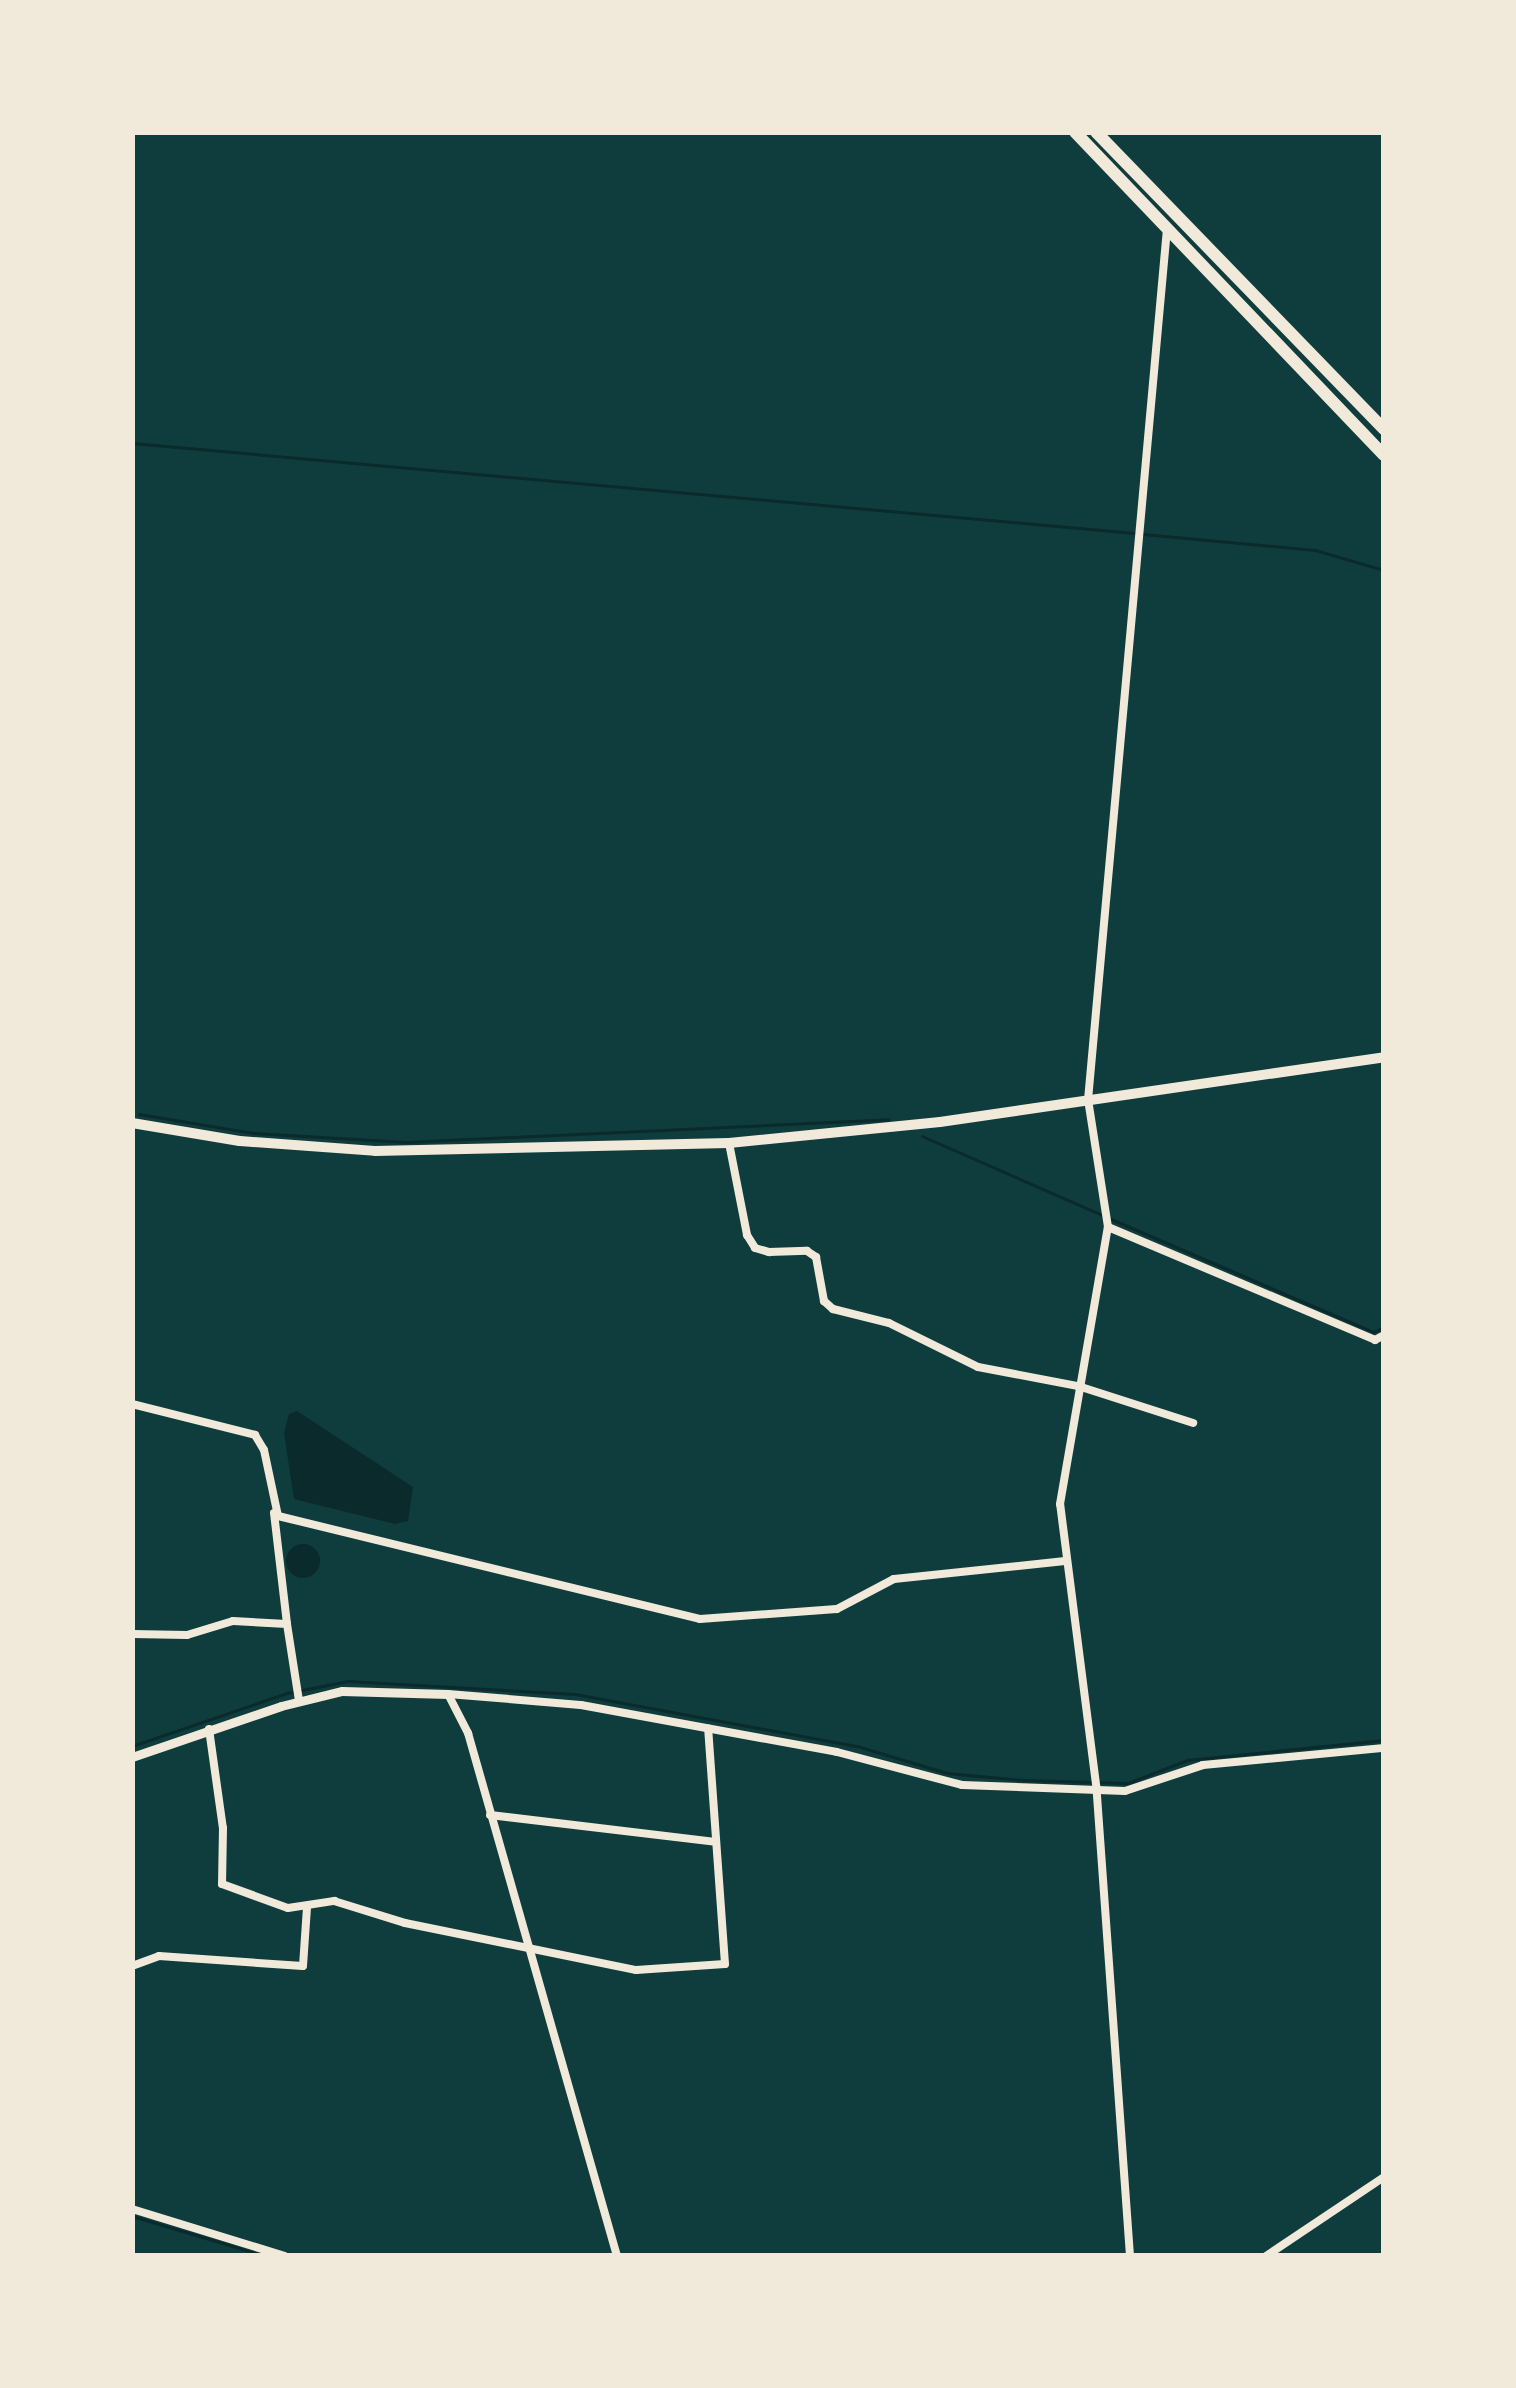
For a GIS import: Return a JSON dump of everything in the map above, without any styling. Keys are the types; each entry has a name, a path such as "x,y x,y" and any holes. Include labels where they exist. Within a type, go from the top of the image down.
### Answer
{"highway":[{"path":"1075,132 1384,455"},
{"path":"1096,132 1384,429"}],"main road":[{"path":"132,1123 240,1141 375,1151 729,1143 1088,1100 1384,1057"}],"street":[{"path":"1130,2256 1096,1792 1060,1504 1108,1227 1088,1100 1167,227"},
{"path":"729,1143 747,1235 755,1248 816,1257 824,1301 833,1309 889,1323 978,1367 1078,1386 1193,1423"},
{"path":"1108,1227 1375,1340 1384,1335"},
{"path":"132,1404 255,1435 264,1450 299,1701"},
{"path":"274,1513 700,1619 837,1609 894,1579 1065,1561"},
{"path":"132,1634 187,1635 233,1621 287,1624"},
{"path":"132,1757 299,1701 356,1690 581,1705 837,1752 946,1783 1096,1792 1146,1788 1203,1765 1384,1748"},
{"path":"448,1694 468,1733 617,2256"},
{"path":"209,1729 223,1828 222,1884 288,1909 334,1901 527,1950 636,1970 725,1964 708,1729"},
{"path":"490,1815 715,1842"},
{"path":"132,1966 178,1956 303,1966 308,1907"},
{"path":"1266,2256 1383,2180"},
{"path":"132,2209 285,2256"}],"water":[{"path":"297,1411 413,1487 408,1521 395,1524 294,1499 284,1433 289,1414"},
{"path":"303,1544 315,1549 320,1561 315,1573 303,1578 291,1573 286,1561 291,1549"}],"waterway":[{"path":"132,443 1134,533"},
{"path":"1143,534 1315,550 1384,570"},
{"path":"139,1114 254,1133 406,1142 888,1119"},
{"path":"922,1136 1102,1215"},
{"path":"1111,1219 1373,1332 1384,1327"},
{"path":"132,1746 287,1693 348,1681 575,1694 860,1747 947,1773 1024,1780 1128,1783 1187,1760 1384,1740"},
{"path":"132,2216 265,2256"}]}
